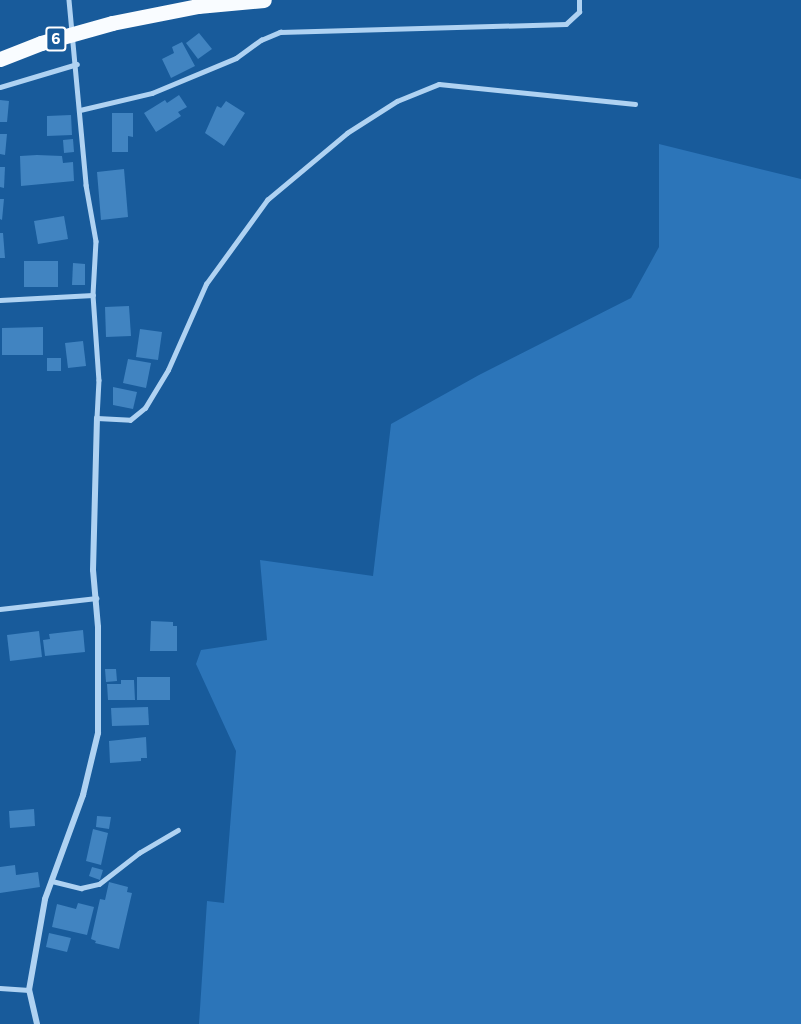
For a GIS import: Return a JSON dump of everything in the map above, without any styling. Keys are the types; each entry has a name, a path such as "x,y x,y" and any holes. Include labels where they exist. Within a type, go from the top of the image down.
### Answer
{"main road":[{"name":"6","path":"0,59 41,43 112,22 198,6 264,0"}],"street":[{"path":"37,1024 29,990 45,899 83,795 98,733 96,598 93,570 97,418"}],"lane":[{"path":"69,0 77,64 86,185 96,241 93,295 99,380 97,418 130,420 145,408 168,370 206,285 267,200 346,134 397,101 439,84 635,104"},
{"path":"80,110 152,93 236,58 261,40 280,32 566,24 579,12 579,0"},
{"path":"0,87 77,64"},
{"path":"0,300 93,295"},
{"path":"0,609 96,598"},
{"path":"52,881 81,888 99,884 139,853 178,830"},
{"path":"0,988 29,990"}],"shaded area":[{"path":"659,144 801,179 801,1024 199,1024 207,901 224,903 236,751 196,664 201,650 267,640 260,560 373,576 391,424 479,375 631,298 659,247"}],"building":[{"path":"199,33 212,49 198,59 186,43"},
{"path":"182,42 195,66 171,78 162,59 174,53 172,47"},
{"path":"179,95 187,107 178,112 181,116 156,132 144,113 165,100 167,103"},
{"path":"0,100 9,101 7,122 0,122"},
{"path":"226,101 245,113 224,146 205,133 217,106 221,108"},
{"path":"112,113 133,113 133,137 128,136 128,152 112,152"},
{"path":"71,115 72,135 47,136 47,116"},
{"path":"0,134 7,134 5,155 0,154"},
{"path":"73,139 74,152 64,153 63,140"},
{"path":"20,156 62,156 63,163 73,162 74,181 21,186"},
{"path":"0,167 5,167 4,188 0,187"},
{"path":"124,169 128,217 101,220 97,172"},
{"path":"0,199 4,199 2,220 0,219"},
{"path":"64,216 68,239 38,244 34,221"},
{"path":"0,233 3,233 5,258 0,258"},
{"path":"24,261 58,261 58,287 24,287"},
{"path":"73,263 85,264 85,285 72,285"},
{"path":"129,306 131,336 106,337 105,307"},
{"path":"43,327 43,355 2,355 2,328"},
{"path":"140,329 162,332 158,360 136,357"},
{"path":"83,341 86,366 68,368 65,343"},
{"path":"47,358 61,358 61,371 47,371"},
{"path":"128,359 151,363 146,388 123,383"},
{"path":"113,387 137,392 133,409 113,405"},
{"path":"151,621 173,622 173,626 177,626 177,651 150,651"},
{"path":"83,630 85,652 45,656 43,640 50,639 49,634"},
{"path":"39,631 42,657 10,661 7,635"},
{"path":"105,669 116,669 117,681 106,682"},
{"path":"137,677 170,677 170,700 137,700"},
{"path":"121,680 134,680 135,700 108,700 107,684 121,684"},
{"path":"148,707 149,725 112,726 111,708"},
{"path":"146,737 147,758 141,758 141,761 110,763 109,741"},
{"path":"34,809 35,826 10,828 9,811"},
{"path":"97,816 111,817 109,829 96,827"},
{"path":"93,829 108,833 101,865 86,861"},
{"path":"15,865 16,875 38,872 40,887 0,893 0,867"},
{"path":"92,867 103,870 100,880 89,876"},
{"path":"109,882 128,887 127,892 132,893 119,949 95,943 96,941 91,939 100,899 105,900"},
{"path":"78,903 94,907 87,935 52,927 57,904 76,909"},
{"path":"49,933 71,938 67,952 46,947"}]}
